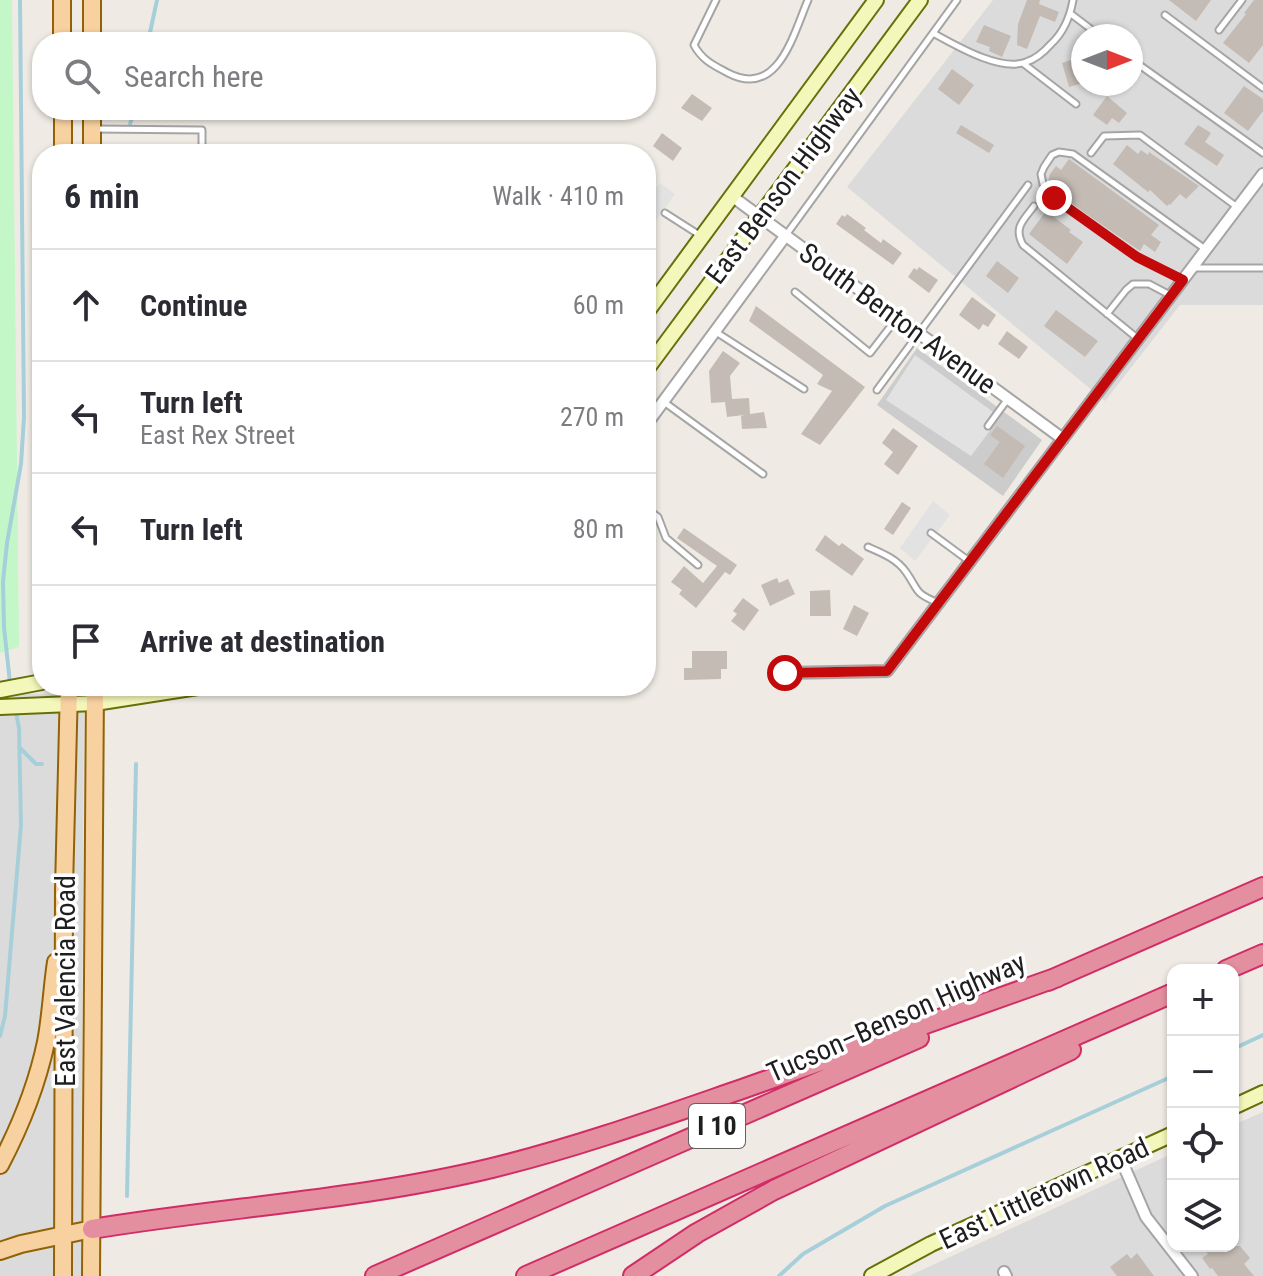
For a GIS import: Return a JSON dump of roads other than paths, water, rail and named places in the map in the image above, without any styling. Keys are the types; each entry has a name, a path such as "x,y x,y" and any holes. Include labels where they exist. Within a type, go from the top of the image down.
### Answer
{"highway":[{"name":"Tucson–Benson Highway","path":"375,1276 1263,887"},
{"path":"1239,965 1263,957"},
{"path":"1239,971 1263,957"},
{"path":"92,1229 340,1197 520,1161 635,1126 1058,977"},
{"name":"I 10","path":"526,1276 1167,996"},
{"path":"633,1276 697,1233 774,1190 1167,1005"}],"main road":[{"path":"62,0 62,32"},
{"path":"92,0 92,32"},
{"name":"East Benson Highway","path":"656,300 876,0"},
{"name":"East Benson Highway","path":"656,356 920,0"},
{"path":"63,120 63,144"},
{"path":"92,120 92,144"},
{"path":"0,690 32,684"},
{"name":"East Valencia Road","path":"63,1276 64,889 70,696"},
{"path":"2,707 70,705 90,696"},
{"name":"East Valencia Road","path":"91,1276 95,696"},
{"path":"0,1165 15,1137 33,1090 46,1042 64,889"},
{"path":"1239,1104 1263,1093"},
{"name":"East Littletown Road","path":"872,1276 931,1244 1167,1137"},
{"path":"0,1251 92,1229"}],"street":[{"path":"785,673 887,671 1262,178"},
{"name":"South Benton Avenue","path":"733,197 1063,439"},
{"name":"East Benson Highway","path":"656,411 786,235"},
{"path":"1120,1157 1146,1217 1192,1276"}],"lane":[{"path":"716,0 694,45 709,63 739,79 755,79 768,74 781,63 808,0"},
{"path":"786,235 957,0"},
{"path":"1024,64 1041,54 1055,40 1071,14 1073,0"},
{"path":"1219,30 1242,0"},
{"path":"1071,14 1084,24"},
{"path":"1165,15 1263,88"},
{"path":"933,33 995,62 1024,64 1076,104"},
{"path":"1143,68 1263,153"},
{"path":"92,129 202,130 202,144"},
{"path":"1091,153 1104,136 1140,135 1238,207"},
{"path":"1183,280 1137,257 1054,198 1043,184 1041,174 1052,155 1059,152 1073,154 1206,250"},
{"path":"877,390 1028,185"},
{"path":"1034,206 1018,229 1023,245 1138,339"},
{"path":"665,213 703,237"},
{"path":"1192,268 1263,268"},
{"path":"1107,314 1133,284 1149,284 1171,296"},
{"path":"795,292 870,353 897,317"},
{"path":"716,331 804,389"},
{"path":"988,426 1008,399"},
{"path":"663,401 763,474"},
{"path":"656,516 666,538 698,565"},
{"path":"931,533 970,562"},
{"path":"868,547 898,563 919,594 938,603"}],"waterway":[{"path":"10,683 3,582 21,464 24,417 20,0"},
{"path":"150,32 157,0"},
{"path":"129,128 131,120"},
{"path":"0,1036 5,1016 21,825 16,712"},
{"path":"19,747 36,764 42,764"},
{"path":"127,1196 136,764"},
{"path":"1239,1046 1263,1035"},
{"path":"779,1276 803,1254 885,1206 1167,1079"}]}
